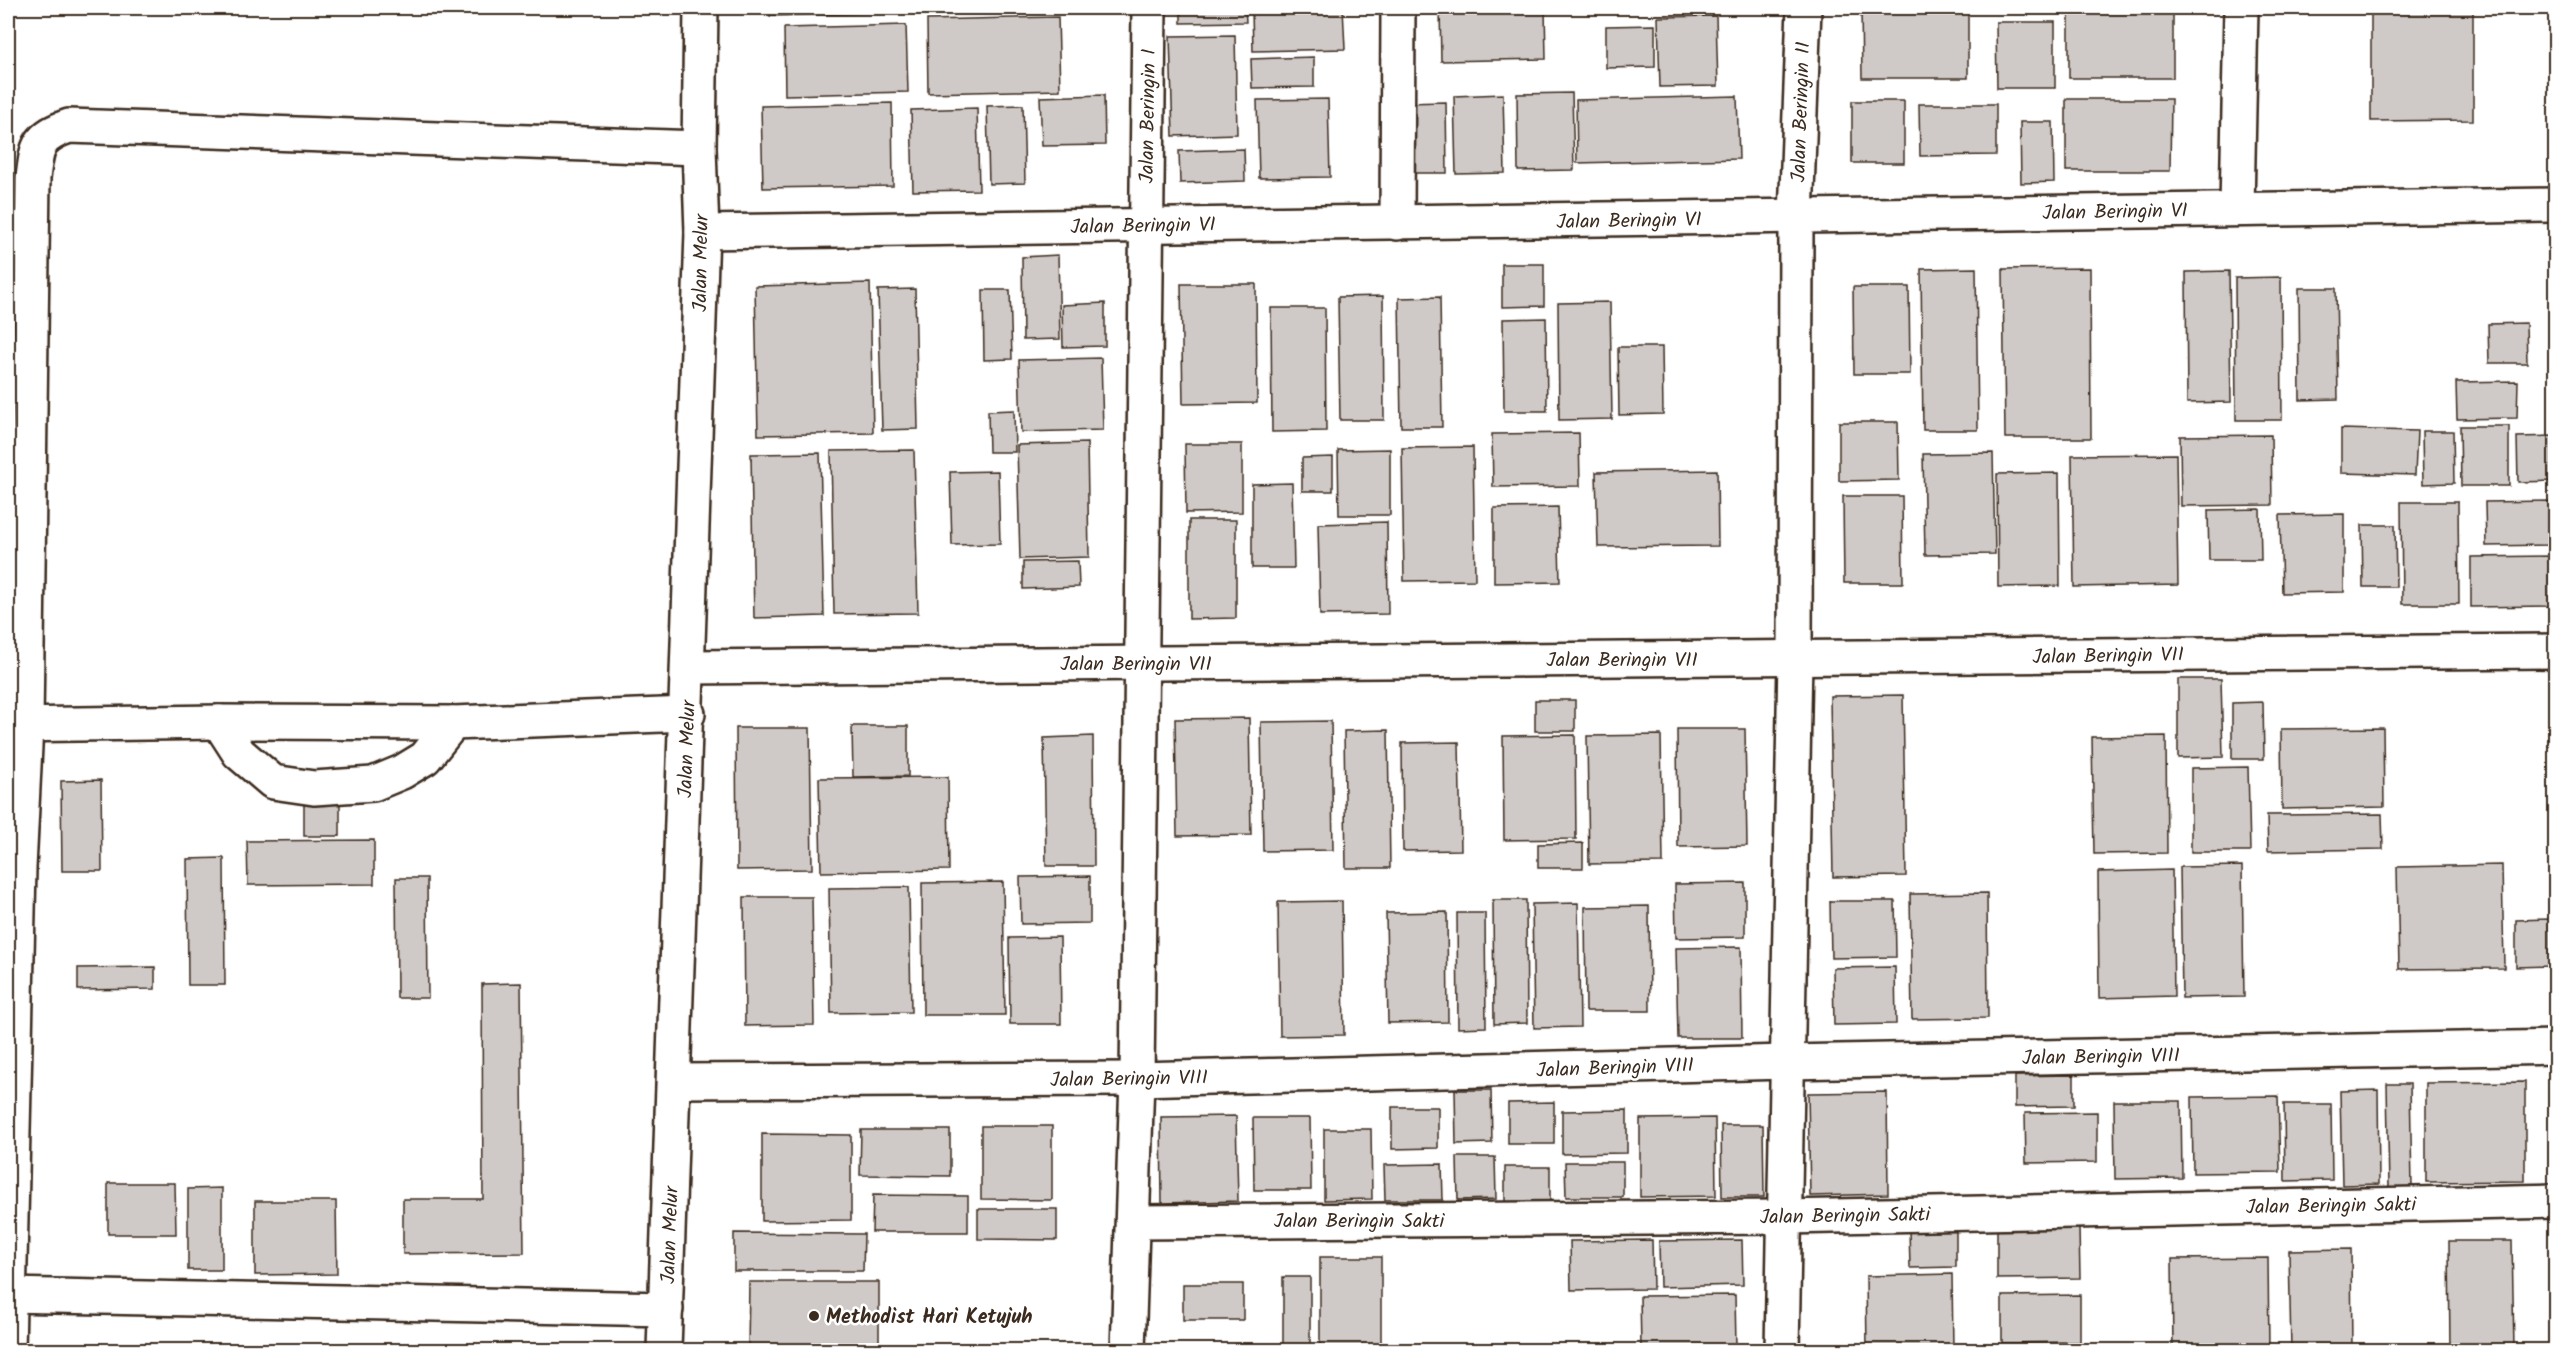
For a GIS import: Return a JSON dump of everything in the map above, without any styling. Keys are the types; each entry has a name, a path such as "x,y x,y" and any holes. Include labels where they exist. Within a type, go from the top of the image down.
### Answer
{"street":[{"name":"Jalan Melur","path":"664,1350 688,714 702,232 699,148 701,8"},
{"name":"Jalan Beringin I","path":"1128,1350 1137,1079 1149,8"},
{"path":"1397,223 1398,8"},
{"name":"Jalan Beringin II","path":"1782,1350 1795,658 1796,217 1804,8"},
{"path":"2237,208 2241,8"},
{"path":"8,1350 19,409 33,178 39,144 49,133 69,126 699,148"},
{"name":"Jalan Beringin VI","path":"702,232 2556,205"},
{"name":"Jalan Beringin VII","path":"689,667 2556,651"},
{"path":"17,726 219,722 453,723 688,714"},
{"path":"219,722 239,753 273,782 314,788 373,784 402,772 425,758 453,723"},
{"name":"Jalan Beringin VIII","path":"674,1081 1137,1079 1787,1062 2556,1047"},
{"name":"Jalan Beringin Sakti","path":"1134,1222 1785,1216 2556,1201"},
{"path":"9,1296 666,1309"}],"building":[{"path":"770,8 908,8 908,12 770,16"},
{"path":"1181,8 1245,8 1246,22 1181,23"},
{"path":"1343,8 1345,49 1253,51 1252,10"},
{"path":"1440,8 1545,8 1546,59 1441,61"},
{"path":"1861,8 1968,8 1968,78 1862,78"},
{"path":"2069,8 2173,8 2173,78 2069,78"},
{"path":"2371,8 2473,8 2473,120 2371,121"},
{"path":"1716,16 1718,86 1660,87 1658,17"},
{"path":"1058,17 1060,90 928,93 927,20"},
{"path":"1996,22 2055,22 2055,88 1997,88"},
{"path":"906,25 908,92 785,95 784,28"},
{"path":"1655,25 1655,67 1606,68 1606,26"},
{"path":"1235,35 1237,134 1173,136 1170,36"},
{"path":"1314,57 1314,87 1252,88 1251,59"},
{"path":"1572,93 1574,170 1518,171 1517,94"},
{"path":"1503,94 1505,173 1456,174 1454,96"},
{"path":"1104,95 1105,145 1042,146 1040,97"},
{"path":"1737,96 1739,159 1577,163 1576,100"},
{"path":"1328,99 1330,177 1259,178 1257,100"},
{"path":"2066,99 2171,99 2170,171 2066,171"},
{"path":"1852,101 1904,101 1904,163 1852,163"},
{"path":"1446,102 1447,173 1405,173 1404,103"},
{"path":"892,103 893,186 763,188 761,106"},
{"path":"1919,104 1996,104 1996,155 1920,156"},
{"path":"1023,105 1025,183 989,184 987,106"},
{"path":"977,108 979,190 913,191 911,110"},
{"path":"2020,122 2053,122 2054,182 2021,183"},
{"path":"1244,149 1245,181 1180,183 1179,151"},
{"path":"1058,255 1060,339 1023,340 1022,257"},
{"path":"1502,264 1544,264 1544,306 1502,307"},
{"path":"1976,268 1978,430 1923,430 1921,269"},
{"path":"2090,268 2091,438 2005,438 2003,269"},
{"path":"2229,271 2231,402 2187,403 2186,272"},
{"path":"2281,277 2282,420 2236,420 2235,278"},
{"path":"870,283 873,433 758,435 755,286"},
{"path":"1181,284 1256,284 1257,403 1183,404"},
{"path":"1853,287 1909,287 1910,374 1854,374"},
{"path":"2299,288 2336,288 2338,399 2300,400"},
{"path":"915,289 918,429 882,430 878,290"},
{"path":"983,290 1010,290 1012,359 984,360"},
{"path":"1383,296 1384,420 1340,420 1338,297"},
{"path":"1440,297 1442,427 1401,427 1399,298"},
{"path":"1610,302 1612,419 1559,420 1558,303"},
{"path":"1105,303 1105,346 1063,347 1062,305"},
{"path":"1271,308 1325,308 1326,431 1272,432"},
{"path":"1546,318 1547,411 1504,411 1503,319"},
{"path":"2526,323 2527,363 2489,363 2488,324"},
{"path":"1618,347 1662,347 1663,414 1619,415"},
{"path":"1101,358 1103,430 1021,432 1019,360"},
{"path":"2518,381 2517,418 2457,419 2456,382"},
{"path":"1014,410 1015,452 989,452 988,411"},
{"path":"1839,422 1898,422 1899,480 1839,481"},
{"path":"2460,426 2509,426 2509,486 2461,486"},
{"path":"2341,429 2417,431 2415,475 2341,473"},
{"path":"2422,431 2453,431 2454,483 2423,484"},
{"path":"1579,433 1580,486 1493,487 1492,434"},
{"path":"2271,435 2272,505 2181,506 2180,436"},
{"path":"2555,436 2555,481 2518,482 2517,437"},
{"path":"1087,443 1089,557 1020,559 1017,445"},
{"path":"1185,444 1242,444 1242,512 1186,513"},
{"path":"1473,447 1475,580 1404,581 1402,448"},
{"path":"1390,449 1390,515 1339,515 1338,450"},
{"path":"914,450 918,613 834,614 831,451"},
{"path":"820,453 824,616 754,618 751,454"},
{"path":"1993,453 1995,554 1925,555 1923,454"},
{"path":"2176,454 2178,585 2074,587 2072,455"},
{"path":"1333,457 1333,491 1302,491 1302,458"},
{"path":"1717,470 1718,546 1598,547 1596,472"},
{"path":"998,471 1000,544 952,545 950,472"},
{"path":"2059,473 2060,586 1998,587 1997,474"},
{"path":"1292,483 1294,568 1252,568 1252,484"},
{"path":"1843,496 1902,496 1903,583 1844,583"},
{"path":"2554,501 2554,545 2486,546 2485,502"},
{"path":"2401,502 2458,502 2459,604 2402,604"},
{"path":"1558,507 1560,582 1494,583 1494,508"},
{"path":"2260,509 2261,560 2209,560 2208,510"},
{"path":"2344,514 2344,592 2282,593 2280,515"},
{"path":"1189,520 1236,520 1236,618 1189,619"},
{"path":"1387,522 1388,614 1320,615 1318,524"},
{"path":"2362,525 2395,525 2396,587 2363,587"},
{"path":"2555,556 2555,606 2471,607 2471,557"},
{"path":"1078,561 1079,587 1023,589 1023,562"},
{"path":"2178,679 2221,679 2223,757 2178,758"},
{"path":"1903,695 1906,876 1833,877 1830,696"},
{"path":"1535,700 1575,700 1575,731 1535,731"},
{"path":"2263,702 2264,759 2232,759 2232,703"},
{"path":"1249,718 1251,835 1177,836 1175,719"},
{"path":"1331,721 1333,850 1263,851 1261,722"},
{"path":"852,726 908,726 908,776 853,777"},
{"path":"736,728 810,728 812,869 737,870"},
{"path":"2383,728 2384,807 2282,809 2281,729"},
{"path":"1677,729 1745,729 1747,846 1678,847"},
{"path":"1388,730 1390,868 1346,868 1344,731"},
{"path":"1575,735 1576,839 1504,840 1503,736"},
{"path":"1661,735 1663,863 1589,864 1587,736"},
{"path":"1093,736 1094,866 1046,866 1044,738"},
{"path":"2166,736 2167,853 2094,854 2092,737"},
{"path":"1459,742 1461,850 1403,851 1402,743"},
{"path":"2248,767 2250,852 2191,852 2191,768"},
{"path":"948,777 949,870 821,872 819,778"},
{"path":"101,780 102,871 62,871 61,781"},
{"path":"304,793 340,793 340,836 304,836"},
{"path":"2382,814 2383,849 2268,851 2267,815"},
{"path":"374,840 374,884 248,885 247,841"},
{"path":"1583,843 1583,868 1538,868 1538,844"},
{"path":"224,858 225,985 188,985 187,859"},
{"path":"2502,865 2504,968 2399,969 2397,867"},
{"path":"2242,866 2244,997 2182,998 2180,867"},
{"path":"2172,870 2174,996 2099,998 2098,872"},
{"path":"1090,876 1090,923 1021,924 1020,877"},
{"path":"396,878 427,878 428,998 397,998"},
{"path":"1003,882 1005,1015 923,1015 922,883"},
{"path":"1745,883 1745,937 1676,938 1675,884"},
{"path":"909,887 911,1012 831,1013 829,888"},
{"path":"1987,893 1988,1018 1912,1019 1910,894"},
{"path":"744,897 812,897 814,1025 745,1026"},
{"path":"1493,900 1526,900 1527,1023 1494,1024"},
{"path":"1342,901 1344,1035 1280,1036 1278,902"},
{"path":"1830,901 1895,901 1896,957 1831,958"},
{"path":"1578,903 1580,1027 1534,1028 1532,904"},
{"path":"1649,906 1650,1011 1586,1011 1585,907"},
{"path":"1447,912 1448,1022 1388,1023 1386,913"},
{"path":"1457,913 1485,913 1486,1027 1458,1028"},
{"path":"2551,919 2551,966 2516,967 2516,920"},
{"path":"1060,937 1061,1024 1010,1024 1009,938"},
{"path":"1741,947 1742,1038 1678,1038 1676,948"},
{"path":"155,967 155,989 78,990 78,968"},
{"path":"1895,967 1896,1024 1834,1025 1833,968"},
{"path":"521,983 524,1253 403,1254 403,1199 483,1199 482,984"},
{"path":"2074,1075 2074,1106 2015,1107 2015,1076"},
{"path":"2525,1082 2525,1181 2426,1182 2426,1083"},
{"path":"2387,1084 2410,1084 2412,1187 2389,1188"},
{"path":"1455,1090 1491,1090 1492,1143 1456,1144"},
{"path":"2378,1090 2379,1184 2342,1185 2340,1091"},
{"path":"1887,1092 1888,1194 1810,1196 1808,1093"},
{"path":"2278,1096 2280,1172 2193,1173 2192,1097"},
{"path":"2114,1101 2181,1101 2182,1178 2115,1179"},
{"path":"1554,1102 1554,1144 1508,1144 1508,1103"},
{"path":"2284,1104 2331,1104 2332,1180 2285,1181"},
{"path":"1392,1107 1438,1107 1438,1148 1392,1149"},
{"path":"1627,1110 1627,1153 1562,1154 1562,1111"},
{"path":"2097,1112 2097,1162 2026,1163 2025,1113"},
{"path":"1236,1116 1238,1201 1162,1203 1161,1117"},
{"path":"1253,1118 1310,1118 1311,1190 1254,1190"},
{"path":"1715,1118 1716,1196 1640,1197 1640,1119"},
{"path":"1721,1125 1763,1125 1764,1197 1722,1197"},
{"path":"981,1126 1052,1126 1052,1200 981,1199"},
{"path":"1324,1129 1371,1129 1372,1199 1324,1200"},
{"path":"861,1130 950,1130 950,1176 860,1175"},
{"path":"762,1134 851,1135 851,1220 762,1221"},
{"path":"1457,1157 1495,1157 1496,1199 1458,1200"},
{"path":"1565,1162 1623,1162 1623,1197 1566,1197"},
{"path":"1442,1164 1443,1200 1385,1200 1384,1165"},
{"path":"1505,1167 1550,1167 1550,1204 1505,1205"},
{"path":"108,1183 175,1183 176,1234 108,1234"},
{"path":"222,1188 222,1270 188,1270 188,1189"},
{"path":"873,1195 968,1196 968,1232 872,1232"},
{"path":"255,1201 336,1201 337,1274 255,1275"},
{"path":"978,1209 1057,1209 1057,1240 978,1239"},
{"path":"1956,1226 1956,1267 1910,1268 1909,1227"},
{"path":"2079,1228 2080,1278 1997,1279 1997,1230"},
{"path":"734,1233 864,1234 863,1271 734,1271"},
{"path":"1652,1240 1653,1289 1571,1290 1570,1241"},
{"path":"1742,1240 1743,1285 1660,1287 1659,1241"},
{"path":"2449,1241 2512,1241 2514,1350 2450,1350"},
{"path":"2351,1249 2352,1350 2291,1350 2289,1250"},
{"path":"1320,1257 1381,1257 1381,1350 1320,1350"},
{"path":"2268,1258 2269,1350 2173,1350 2172,1259"},
{"path":"1952,1274 1953,1350 1867,1350 1866,1276"},
{"path":"1283,1277 1310,1277 1310,1350 1283,1350"},
{"name":"Methodist Hari Ketujuh","path":"749,1282 879,1282 879,1350 748,1350"},
{"path":"1183,1284 1243,1284 1243,1320 1183,1320"},
{"path":"1735,1295 1736,1347 1641,1348 1640,1296"},
{"path":"2080,1295 2080,1342 2002,1343 2002,1296"},
{"path":"575,1349 575,1350 484,1350"}],"place":[{"name":"Methodist Hari Ketujuh","path":"814,1316"}]}
